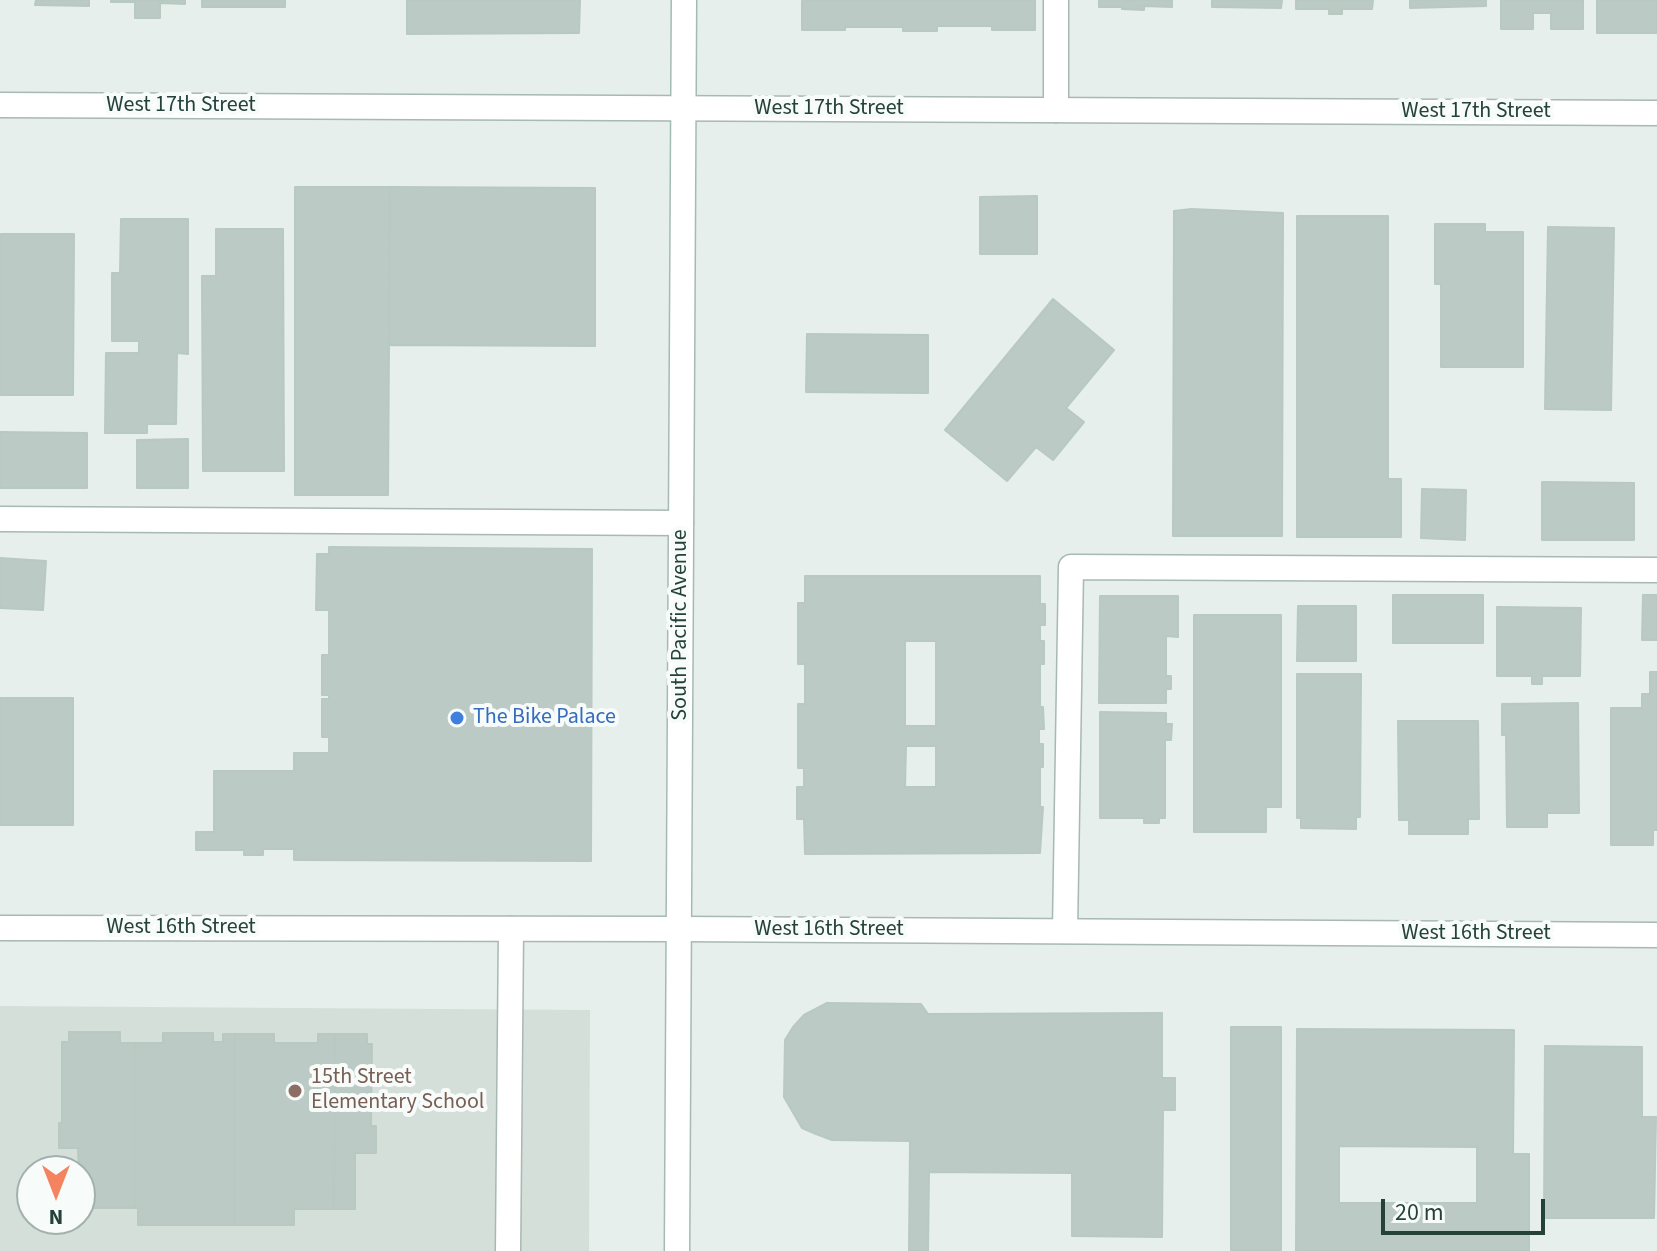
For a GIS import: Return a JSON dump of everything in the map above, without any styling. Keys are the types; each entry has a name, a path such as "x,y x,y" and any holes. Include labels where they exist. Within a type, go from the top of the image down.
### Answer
{"street":[{"name":"South Pacific Avenue","path":"677,1251 684,0"},
{"path":"1056,0 1056,110"},
{"name":"West 17th Street","path":"0,105 1657,113"},
{"path":"0,519 681,523"},
{"path":"1065,931 1071,567 1657,570"},
{"name":"West 16th Street","path":"0,928 1657,935"},
{"path":"508,1251 511,929"}],"shaded area":[{"name":"15th Street Elementary School","path":"0,1006 590,1010 589,1251 0,1251"}],"building":[{"path":"36,0 89,0 89,6 35,5"},
{"path":"111,0 185,0 185,4 160,3 160,18 135,18 135,2"},
{"path":"202,0 285,0 285,7 202,7"},
{"path":"407,0 580,0 579,33 407,34"},
{"path":"1035,0 1035,30 937,26 937,31 903,31 903,27 802,30 802,1"},
{"path":"1099,0 1172,0 1172,7 1144,6 1144,10 1099,7"},
{"path":"1212,0 1282,0 1281,8 1212,7"},
{"path":"1296,0 1373,0 1372,9 1342,9 1342,14 1329,14 1329,9 1296,9"},
{"path":"1410,0 1486,0 1486,6 1410,8"},
{"path":"1501,0 1583,0 1583,29 1551,29 1551,13 1533,13 1533,29 1501,29"},
{"path":"1597,0 1657,0 1657,33 1597,33"},
{"path":"295,187 390,187 388,495 295,495"},
{"path":"390,187 595,188 595,346 389,345"},
{"path":"1037,196 1037,254 980,254 980,197"},
{"path":"1174,211 1283,213 1282,536 1173,536"},
{"path":"1297,216 1388,216 1388,479 1401,479 1401,537 1297,537"},
{"path":"121,219 188,219 188,354 177,353 176,424 147,424 147,433 105,433 106,353 139,353 139,341 112,341 112,273 120,273"},
{"path":"1435,224 1485,224 1485,232 1523,232 1523,367 1441,367 1441,284 1435,284"},
{"path":"1548,227 1614,228 1611,410 1545,409"},
{"path":"216,229 283,229 284,471 203,471 202,276 216,276"},
{"path":"1,234 74,234 73,395 0,395"},
{"path":"1053,299 1114,350 1066,408 1084,422 1053,460 1036,447 1007,481 945,430"},
{"path":"807,334 928,335 928,393 806,392"},
{"path":"0,432 87,433 87,488 0,488"},
{"path":"188,439 188,488 137,488 137,440"},
{"path":"1542,482 1634,483 1634,540 1542,540"},
{"path":"1422,489 1466,490 1465,540 1421,538"},
{"name":"The Bike Palace","path":"329,547 592,549 591,861 294,860 294,849 263,849 263,855 244,855 244,850 196,850 196,832 214,832 214,771 294,771 294,753 329,753 329,737 322,737 322,699 329,699 329,695 322,695 322,655 329,655 329,610 316,610 317,554 329,554"},
{"path":"0,558 46,561 43,610 0,608"},
{"path":"805,576 1040,576 1040,604 1045,604 1045,625 1040,625 1040,641 1044,641 1044,664 1040,664 1040,707 1043,707 1044,729 1039,729 1039,744 1043,744 1040,853 805,854 804,819 797,819 797,787 804,787 804,768 798,768 798,704 805,704 805,664 798,664 798,603 805,603","holes":["905,641 936,641 936,726 905,726","906,746 936,746 936,787 905,787"]},
{"path":"1393,595 1483,595 1483,643 1393,643"},
{"path":"1643,595 1657,595 1657,640 1642,640"},
{"path":"1100,596 1178,596 1178,637 1166,636 1166,676 1171,676 1171,689 1166,689 1166,703 1099,703"},
{"path":"1298,606 1356,606 1356,661 1297,661"},
{"path":"1497,607 1581,608 1580,676 1542,676 1542,684 1532,684 1532,676 1497,676"},
{"path":"1194,615 1281,615 1281,807 1266,807 1266,832 1194,832"},
{"path":"1650,672 1657,672 1657,830 1653,830 1653,845 1611,845 1611,708 1642,708 1642,694 1650,694"},
{"path":"1297,674 1361,674 1360,817 1356,817 1356,829 1301,828 1301,818 1297,818"},
{"path":"0,698 73,698 73,825 0,825"},
{"path":"1578,703 1579,813 1547,813 1547,827 1507,827 1506,735 1502,735 1502,704"},
{"path":"1100,712 1166,713 1166,724 1172,724 1171,740 1165,740 1165,818 1159,818 1159,823 1144,823 1144,818 1100,818"},
{"path":"1398,721 1478,721 1479,819 1468,819 1468,834 1409,834 1409,820 1399,820"},
{"path":"827,1003 921,1004 928,1014 1162,1013 1162,1078 1175,1078 1175,1110 1163,1110 1162,1237 1072,1236 1072,1173 929,1172 928,1251 909,1251 910,1141 832,1140 802,1128 784,1097 785,1040 804,1015"},
{"path":"1231,1027 1281,1027 1281,1250 1231,1250"},
{"path":"1297,1029 1514,1030 1513,1154 1529,1154 1529,1251 1296,1251","holes":["1339,1146 1477,1147 1477,1203 1339,1203"]},
{"path":"69,1032 120,1032 120,1043 135,1043 135,1208 96,1208 96,1155 78,1155 78,1148 59,1148 62,1042 69,1042"},
{"path":"163,1033 213,1033 213,1042 223,1042 223,1034 235,1034 235,1225 138,1225 138,1208 135,1208 135,1043 163,1043"},
{"path":"235,1034 274,1034 274,1043 318,1043 318,1034 335,1034 334,1209 294,1209 294,1225 235,1225"},
{"path":"335,1034 367,1034 367,1044 372,1044 371,1126 376,1126 376,1153 355,1153 355,1209 334,1209"},
{"path":"1545,1046 1642,1047 1642,1117 1656,1117 1654,1218 1544,1218"}],"place":[{"name":"The Bike Palace","path":"457,718"},
{"name":"15th Street Elementary School","path":"295,1091"}]}
